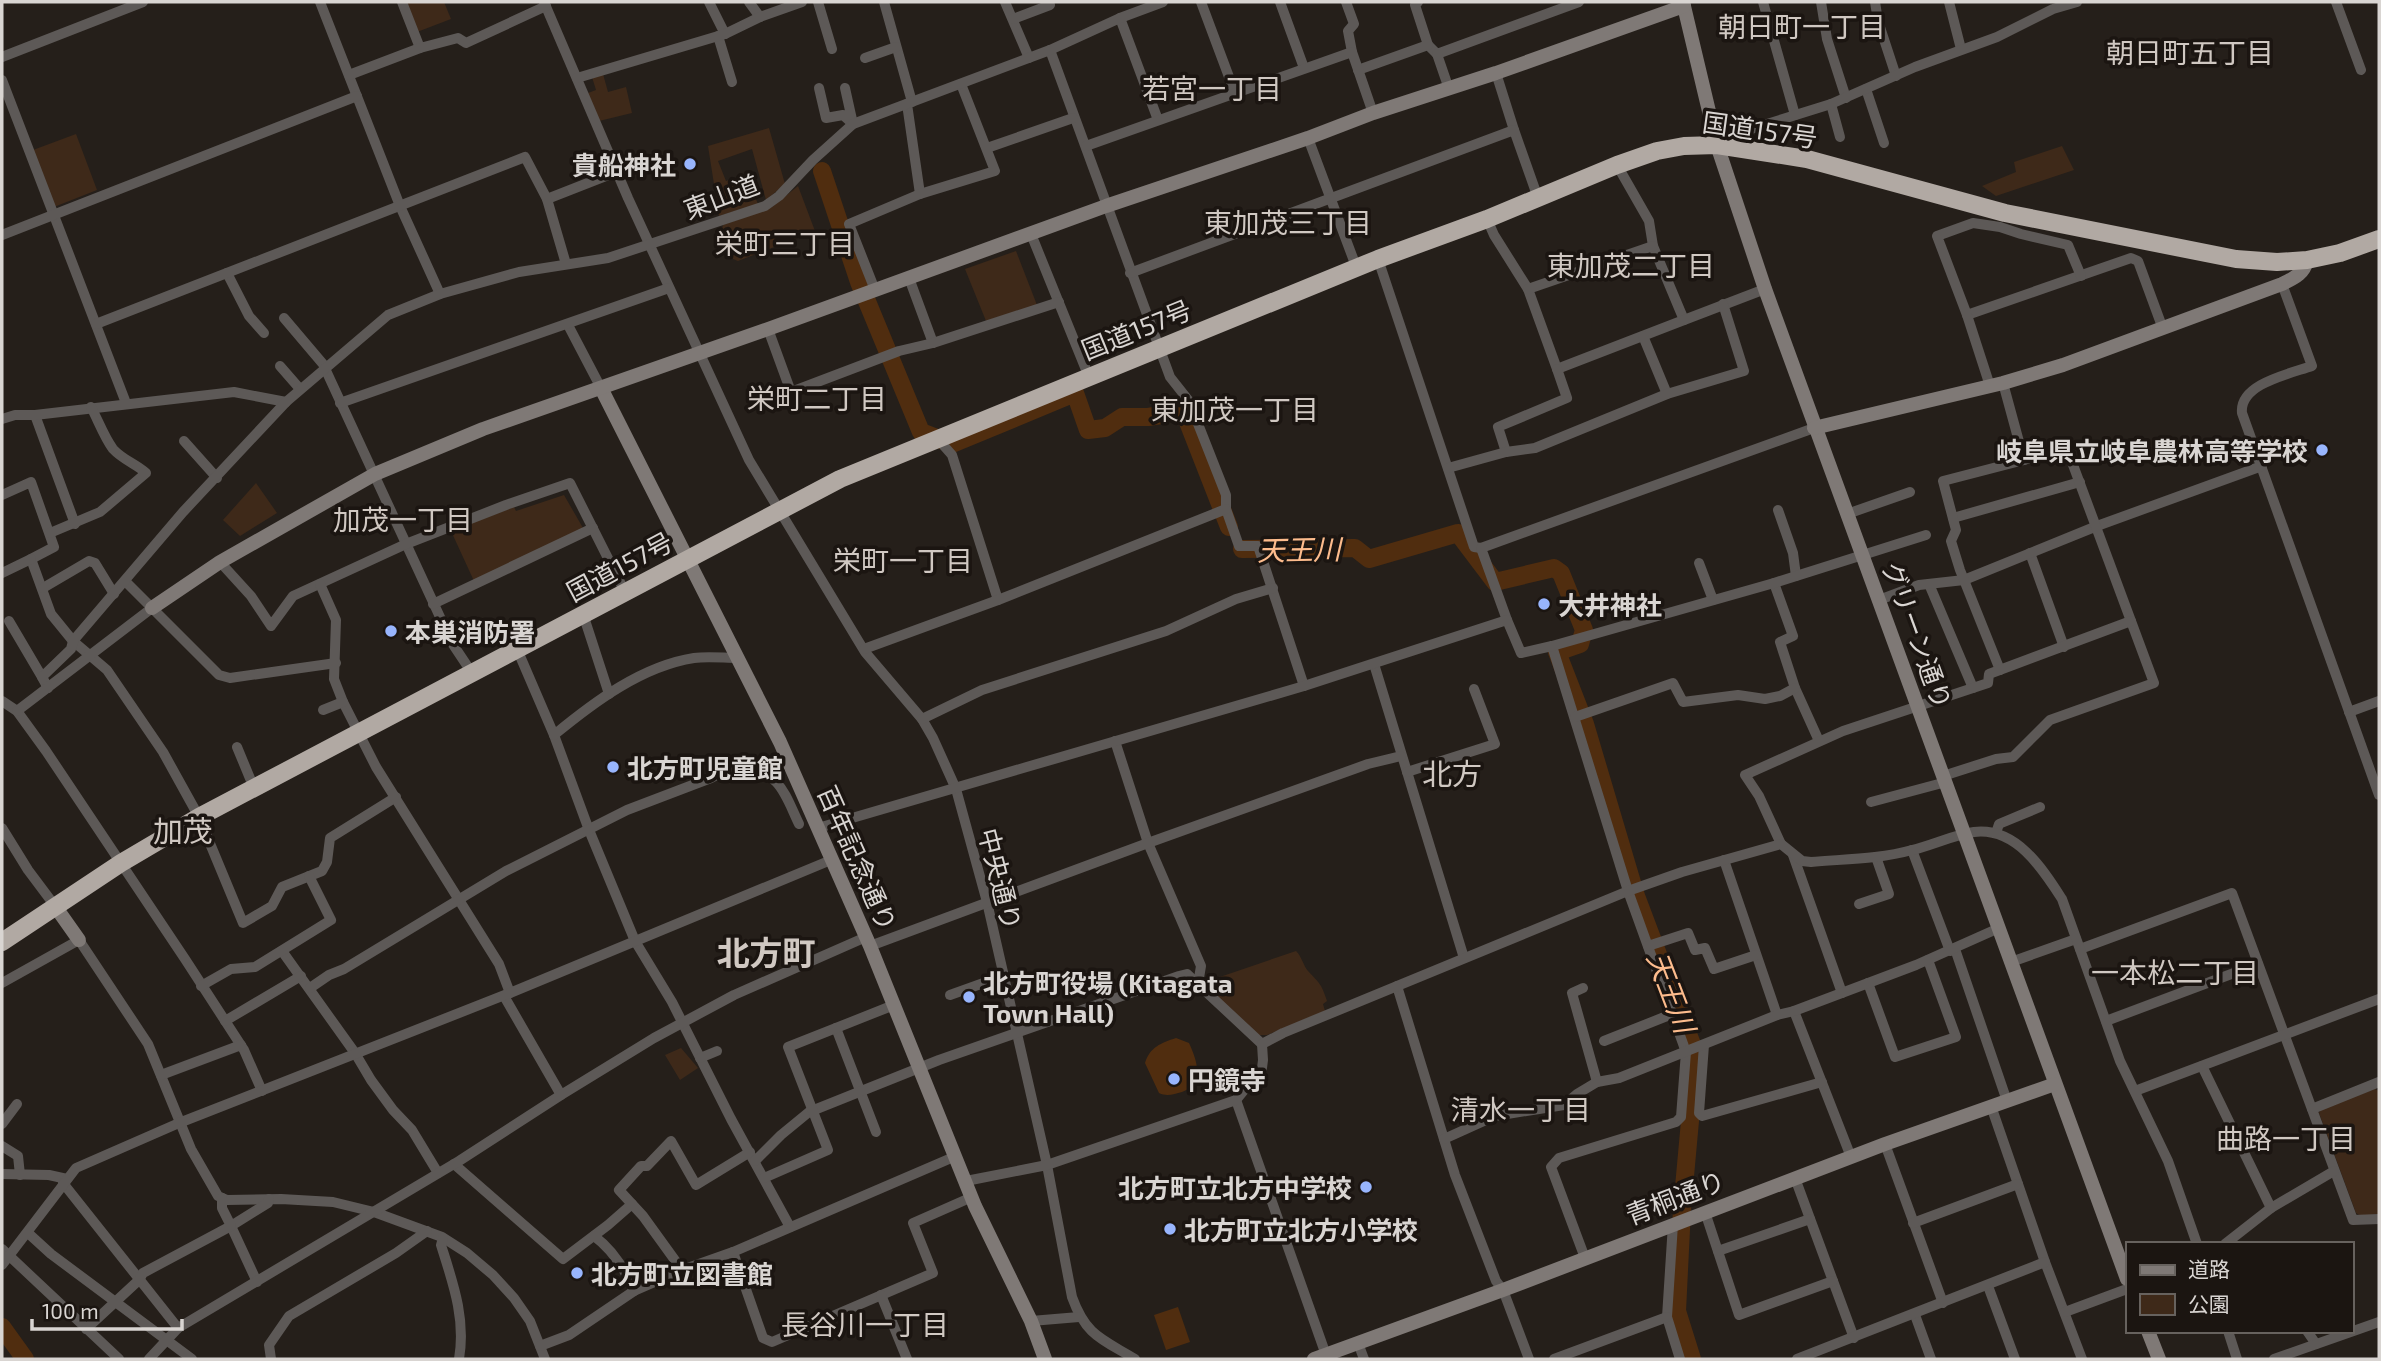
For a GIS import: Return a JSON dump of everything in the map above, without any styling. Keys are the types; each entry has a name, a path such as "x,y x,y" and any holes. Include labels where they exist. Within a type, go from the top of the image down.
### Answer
{"highway":[{"name":"国道157号","path":"2,942 121,863 199,817 839,479 1378,259 1657,151 1684,146 1717,145 1807,159 2005,213 2236,259 2277,262 2307,260 2340,253 2379,239"}],"street":[{"path":"2,57 143,2"},
{"path":"320,2 400,206 440,294"},
{"path":"402,2 420,48"},
{"path":"709,2 721,35 732,82"},
{"path":"749,2 760,17"},
{"path":"577,78 721,35 760,17 803,2"},
{"path":"818,2 832,49"},
{"path":"884,2 909,103 920,194"},
{"path":"1005,2 1029,58"},
{"name":"東山道","path":"41,677 71,649 73,641 183,512 286,402 388,315 440,294 519,272 608,258 765,205 779,196 853,124 1050,50 1144,5 1163,2"},
{"path":"1201,2 1235,93"},
{"path":"1280,2 1304,68"},
{"path":"1346,2 1354,24 1348,31 1352,52 1373,113"},
{"path":"1418,2 1415,5 1428,45 1437,54 1449,89"},
{"path":"1437,54 1579,2"},
{"path":"1763,2 1795,115"},
{"path":"1821,2 1827,39 1846,98"},
{"path":"1875,2 1878,21 1896,76"},
{"path":"1948,2 1961,49"},
{"path":"1717,145 1732,135 1831,104 1961,49 1997,37 2053,9 2077,2"},
{"path":"2336,2 2361,70"},
{"path":"17,711 152,608 220,562 375,474 483,429 1106,206 1496,73 1686,3"},
{"name":"グリーン通り","path":"1686,3 1717,145 1765,289 2126,1276"},
{"path":"349,75 420,48 458,38 466,43 545,4"},
{"name":"中央通り","path":"545,4 616,172 749,460 864,649 922,719 956,789 987,902 1047,1165 1066,1274 1079,1317"},
{"path":"1013,19 1050,5"},
{"path":"1120,18 1158,120"},
{"path":"1358,69 1428,45"},
{"path":"865,58 896,47"},
{"path":"1050,50 1170,377 1189,401 1226,495 1226,509 1239,546 1258,546 1304,686"},
{"path":"1086,146 1352,52"},
{"path":"1496,73 1538,198"},
{"path":"2,80 126,403"},
{"path":"875,290 849,224 920,194 995,172 988,148 961,84"},
{"path":"819,88 826,118 843,115 853,124"},
{"path":"845,88 853,124"},
{"path":"1866,89 1884,144"},
{"path":"2,235 357,96"},
{"path":"1831,104 1840,137"},
{"path":"988,148 1073,118"},
{"path":"1130,273 1514,130"},
{"path":"1308,138 1357,269"},
{"path":"96,324 525,157 547,199 566,264"},
{"path":"1617,165 1649,221 1653,246 1684,320"},
{"path":"547,199 616,172"},
{"path":"1487,219 1528,289 1567,398 1497,427 1506,452"},
{"path":"2024,460 1937,236 1973,223 2000,227 2068,245 2081,276"},
{"path":"1031,234 1089,377"},
{"path":"1528,289 1653,246"},
{"path":"1967,314 2131,258 2138,261 2163,329"},
{"path":"1378,259 1467,531 1474,547 1482,548 1814,428 1996,384 2088,356 2282,284 2297,276 2305,268 2307,260"},
{"path":"228,273 249,316 264,333"},
{"path":"909,278 933,342"},
{"path":"2282,284 2312,366 2256,387 2246,395 2241,404 2242,413 2379,794"},
{"path":"340,403 670,288"},
{"path":"1557,369 1765,289"},
{"path":"768,329 791,392 899,351 1059,302"},
{"path":"1448,468 1506,452 1535,448 1667,394 1744,371 1723,304"},
{"path":"284,318 323,364 433,604 452,643 472,673"},
{"path":"568,325 601,388"},
{"path":"1643,336 1667,394"},
{"path":"280,366 300,388"},
{"name":"百年記念通り","path":"601,388 780,742 868,941 965,1181 1031,1321 1045,1359"},
{"path":"2,419 15,415 234,392 286,402"},
{"path":"50,533 100,512 146,473 140,467 131,465 113,448 91,407"},
{"path":"35,415 75,523"},
{"path":"937,438 952,455 998,600"},
{"path":"184,442 217,478"},
{"path":"1871,802 1945,779 1996,759 2013,757 2050,720 2154,683 2066,446 1943,481 1956,530 1951,541 2000,670"},
{"path":"1879,600 1919,585 1964,580 2097,526 2262,466"},
{"path":"2,573 54,547 31,482 3,492"},
{"path":"220,562 251,596 271,626 293,596 406,544 570,482 625,592"},
{"path":"1953,518 2080,482"},
{"path":"1847,514 1910,492"},
{"path":"864,649 998,600 1226,509"},
{"path":"1778,510 1793,554 1796,576"},
{"path":"433,604 593,528"},
{"path":"1482,548 1521,653 1774,583 1926,535"},
{"path":"2030,553 2064,647"},
{"path":"31,559 51,614 73,641 107,670 163,752 199,817 243,923 272,906 282,887 322,871 327,862 330,838 396,797"},
{"path":"43,588 89,561 95,563 114,594"},
{"path":"1699,563 1713,600"},
{"path":"125,581 219,675 230,678 336,663"},
{"path":"1774,583 1793,636 1780,642 1795,688 1819,741"},
{"path":"320,584 336,620 334,679 342,702 376,767 499,964 507,995 561,1095"},
{"path":"1929,584 1973,688"},
{"path":"922,719 982,690 1166,631 1236,599 1272,588"},
{"path":"583,614 609,694"},
{"path":"818,828 1304,686 1507,620"},
{"path":"9,621 48,688"},
{"path":"2131,621 1989,674 1988,683 1916,705 1819,741 1745,775 1759,796 1781,844 1802,862 1912,850 1975,832 1996,833 2020,845 2047,876 2062,899 2120,1061 2168,1161 2196,1242"},
{"path":"1552,646 1628,891 1686,1052 1681,1117 1676,1122 1559,1158 1551,1167 1585,1258"},
{"path":"517,649 554,735 635,942 682,1023 730,1119 790,1227"},
{"path":"554,735 614,689 662,667 695,658 737,658"},
{"path":"1374,664 1464,958"},
{"path":"1576,717 1673,683 1683,702 1738,695 1765,699 1780,696 1795,688"},
{"path":"1406,772 1495,744 1474,689"},
{"path":"2349,712 2379,701"},
{"path":"323,710 342,702"},
{"path":"3,704 17,711 121,863 241,1045 262,1091"},
{"path":"1115,741 1148,843 1201,966 1198,984"},
{"path":"237,747 254,788"},
{"path":"149,1359 177,1328 454,1164 561,1095 734,995 868,941 987,902 1368,764 1401,756"},
{"path":"310,988 506,871 627,810 723,771 763,772 773,776 799,824"},
{"path":"1996,833 1999,824 2040,807"},
{"path":"2,828 28,870 137,1025 161,1075 179,1123 212,1186 222,1198 333,1202 374,1212 443,1238 467,1253 514,1298 530,1321 545,1359"},
{"path":"1262,1044 1628,891 1781,844"},
{"path":"1912,850 2007,1101"},
{"path":"1792,852 1842,993"},
{"path":"1859,904 1889,894 1876,856"},
{"path":"2,1265 6,1253 28,1233 76,1168 179,1123 507,995 831,860"},
{"path":"1724,860 1777,1015"},
{"path":"201,986 231,969 255,967 331,920 309,876"},
{"path":"2011,962 2078,944 2232,893 2353,1220 2379,1219"},
{"path":"1444,1139 1495,1116 1564,1105 1597,1083 1619,1078 1777,1015 1868,984 1999,928"},
{"path":"1648,946 1688,933 1695,950 1704,948 1714,969 1756,955"},
{"path":"2,983 79,940"},
{"path":"282,951 310,988 370,1080 412,1130 439,1173"},
{"path":"1868,984 1895,1058 1956,1037 1928,960"},
{"path":"2106,1021 2259,964"},
{"path":"682,1270 619,1190 641,1166 647,1166 671,1141 695,1185 752,1156 812,1110 921,1068 1187,974 1262,1044 1262,1068 1237,1100 1047,1165 965,1181"},
{"path":"225,1021 301,976"},
{"path":"950,995 1003,976"},
{"path":"1397,986 1455,1175 1529,1359"},
{"path":"1583,988 1572,993 1597,1083"},
{"path":"2135,1091 2379,999"},
{"path":"764,1178 828,1150 788,1047 894,1005"},
{"path":"1794,1011 1851,1157"},
{"path":"1604,1041 1672,1014"},
{"path":"836,1028 876,1132"},
{"path":"161,1075 241,1045"},
{"path":"1704,1045 1699,1113 1702,1116 1822,1082"},
{"path":"700,1058 717,1051"},
{"path":"2202,1066 2271,1208"},
{"path":"2312,1109 2379,1082"},
{"name":"青桐通り","path":"1320,1357 1885,1144 2055,1084"},
{"path":"1237,1100 1320,1357"},
{"path":"2,1124 17,1104"},
{"path":"1991,1106 2082,1359"},
{"path":"1885,1144 1943,1303"},
{"path":"2,1146 18,1156 19,1175"},
{"path":"540,1346 569,1335 634,1291 733,1252 956,1156"},
{"path":"454,1164 563,1259 632,1204"},
{"path":"2228,1242 2271,1208 2334,1171"},
{"path":"2,1174 49,1175 65,1181 177,1328"},
{"path":"1795,1178 1854,1338"},
{"path":"1913,1223 2018,1184"},
{"path":"733,1252 763,1338 772,1342 933,1273 913,1223 972,1197"},
{"path":"222,1198 222,1208 257,1282"},
{"path":"86,1329 139,1280 143,1273 231,1226 268,1203 269,1199"},
{"path":"1705,1212 1739,1315 1833,1281"},
{"path":"1718,1251 1810,1219"},
{"path":"1673,1224 1667,1317 1679,1359"},
{"path":"271,1359 269,1345 289,1316 396,1254 427,1231"},
{"path":"28,1233 166,1342 192,1359"},
{"path":"594,1236 604,1243 625,1270 634,1291"},
{"path":"443,1238 441,1245 458,1299 463,1339 459,1359"},
{"path":"6,1253 119,1359"},
{"path":"1797,1359 2045,1262"},
{"path":"1988,1286 2015,1359"},
{"path":"2065,1312 2126,1289"},
{"path":"881,1295 907,1359"},
{"path":"1915,1315 1931,1359"},
{"path":"1031,1321 1079,1317 1094,1334 1135,1359"},
{"path":"1554,1359 1667,1317"},
{"path":"2353,1331 2379,1322"},
{"path":"2149,1333 2159,1359"},
{"path":"2229,1333 2237,1359"},
{"path":"2308,1333 2316,1344"},
{"path":"2274,1359 2348,1333"},
{"path":"1358,1343 1364,1359"}],"green space":[{"path":"405,2 444,2 451,19 417,32"},
{"path":"603,74 608,92 626,87 632,113 599,121 588,93 596,90 592,77"},
{"path":"769,128 785,184 766,200 752,149 718,161 726,181 746,175 758,204 719,216 708,146"},
{"path":"76,134 97,190 54,207 33,150"},
{"path":"2062,146 2074,170 1996,196 1982,186 2016,172 2014,162"},
{"path":"798,186 815,231 738,261 733,259 723,225 772,207"},
{"path":"1016,251 1037,305 986,321 965,269"},
{"path":"256,483 277,513 240,536 223,520"},
{"path":"564,495 583,528 474,581 451,531 514,507 516,511"},
{"path":"1296,951 1306,969 1322,987 1327,1001 1323,1004 1325,1011 1267,1035 1259,1035 1214,995 1209,983 1211,980"},
{"path":"681,1048 698,1068 680,1080 665,1055"},
{"path":"2375,1089 2379,1091 2379,1214 2361,1216 2356,1213 2319,1113 2321,1109"}],"shaded area":[{"path":"1176,1038 1189,1043 1195,1057 1196,1077 1194,1083 1182,1092 1162,1094 1159,1093 1145,1063 1157,1046"},
{"path":"1178,1307 1190,1342 1166,1350 1154,1315"}],"waterway":[{"name":"天王川","path":"822,171 859,282 921,432 952,444 1075,393 1088,430 1105,428 1122,417 1161,415 1179,408 1184,412 1229,527"},
{"name":"天王川","path":"1242,549 1355,548 1369,559 1458,533 1495,582 1554,568 1561,573 1584,630 1580,644 1557,652 1585,724 1636,896 1696,1055 1682,1209 1677,1311 1692,1359"},
{"path":"2,1327 25,1359"}],"place":[{"name":"貴船神社","path":"690,164"},
{"name":"岐阜県立岐阜農林高等学校","path":"2322,450"},
{"name":"大井神社","path":"1544,604"},
{"name":"本巣消防署","path":"391,631"},
{"name":"北方町児童館","path":"613,767"},
{"name":"北方町役場 (Kitagata Town Hall)","path":"969,997"},
{"name":"円鏡寺","path":"1174,1079"},
{"name":"北方町立北方中学校","path":"1366,1187"},
{"name":"北方町立北方小学校","path":"1170,1229"},
{"name":"北方町立図書館","path":"577,1273"}],"district":[{"name":"朝日町一丁目","path":"1802,26"},
{"name":"朝日町五丁目","path":"2190,52"},
{"name":"若宮一丁目","path":"1212,88"},
{"name":"東加茂三丁目","path":"1288,222"},
{"name":"栄町三丁目","path":"785,243"},
{"name":"東加茂二丁目","path":"1631,265"},
{"name":"栄町二丁目","path":"817,398"},
{"name":"東加茂一丁目","path":"1235,409"},
{"name":"加茂一丁目","path":"403,519"},
{"name":"栄町一丁目","path":"903,560"},
{"name":"北方","path":"1452,773"},
{"name":"加茂","path":"183,830"},
{"name":"北方町","path":"766,952"},
{"name":"一本松二丁目","path":"2175,972"},
{"name":"清水一丁目","path":"1521,1109"},
{"name":"曲路一丁目","path":"2286,1138"},
{"name":"長谷川一丁目","path":"865,1324"}]}
